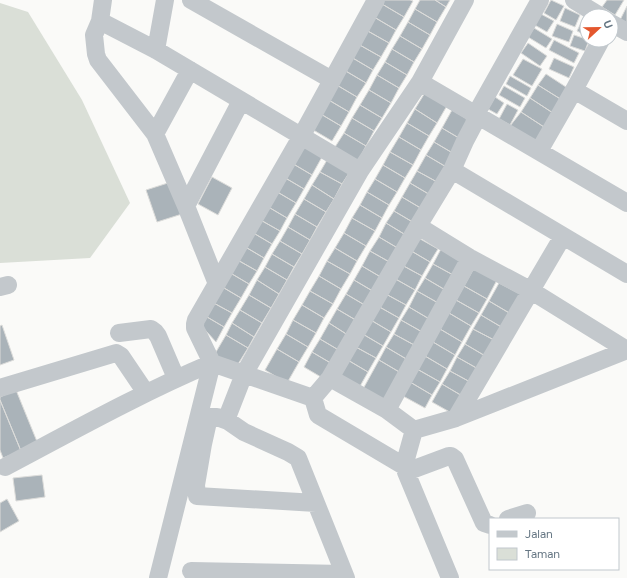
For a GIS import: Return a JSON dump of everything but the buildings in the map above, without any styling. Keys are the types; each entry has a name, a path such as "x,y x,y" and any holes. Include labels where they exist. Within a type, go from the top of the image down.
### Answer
{"street":[{"path":"103,0 100,21 94,35 98,60 154,134 186,206 217,284"},
{"path":"156,50 165,0"},
{"path":"191,0 332,80"},
{"path":"228,421 228,415 244,374 360,171 420,82 465,0"},
{"path":"313,398 330,378 452,170 474,124 476,114 540,0"},
{"path":"574,0 587,8"},
{"path":"158,578 212,363 195,328 196,320 301,137 373,1"},
{"path":"100,21 156,50 360,171"},
{"path":"539,151 597,48"},
{"path":"154,134 190,70"},
{"path":"420,82 627,203"},
{"path":"574,90 627,121"},
{"path":"186,206 241,101"},
{"path":"452,170 627,274"},
{"path":"418,226 470,258 530,290 627,350"},
{"path":"456,418 563,236"},
{"path":"386,410 470,258"},
{"path":"119,333 153,330 158,336 176,378"},
{"path":"414,430 456,418 627,350"},
{"path":"0,388 116,353 121,356 146,393"},
{"path":"5,467 146,393 176,378 212,363 313,398"},
{"path":"330,378 386,410 414,430"},
{"path":"313,398 318,415 405,469 449,456 453,457 484,523 489,525"},
{"path":"191,571 345,576 316,503 298,458 244,432 228,421 216,417 209,417 196,485 197,496 316,503"},
{"path":"414,430 405,469 450,578"},
{"path":"511,518 527,513"}],"green space":[{"path":"0,3 28,12 82,100 130,203 90,258 0,263"}]}
